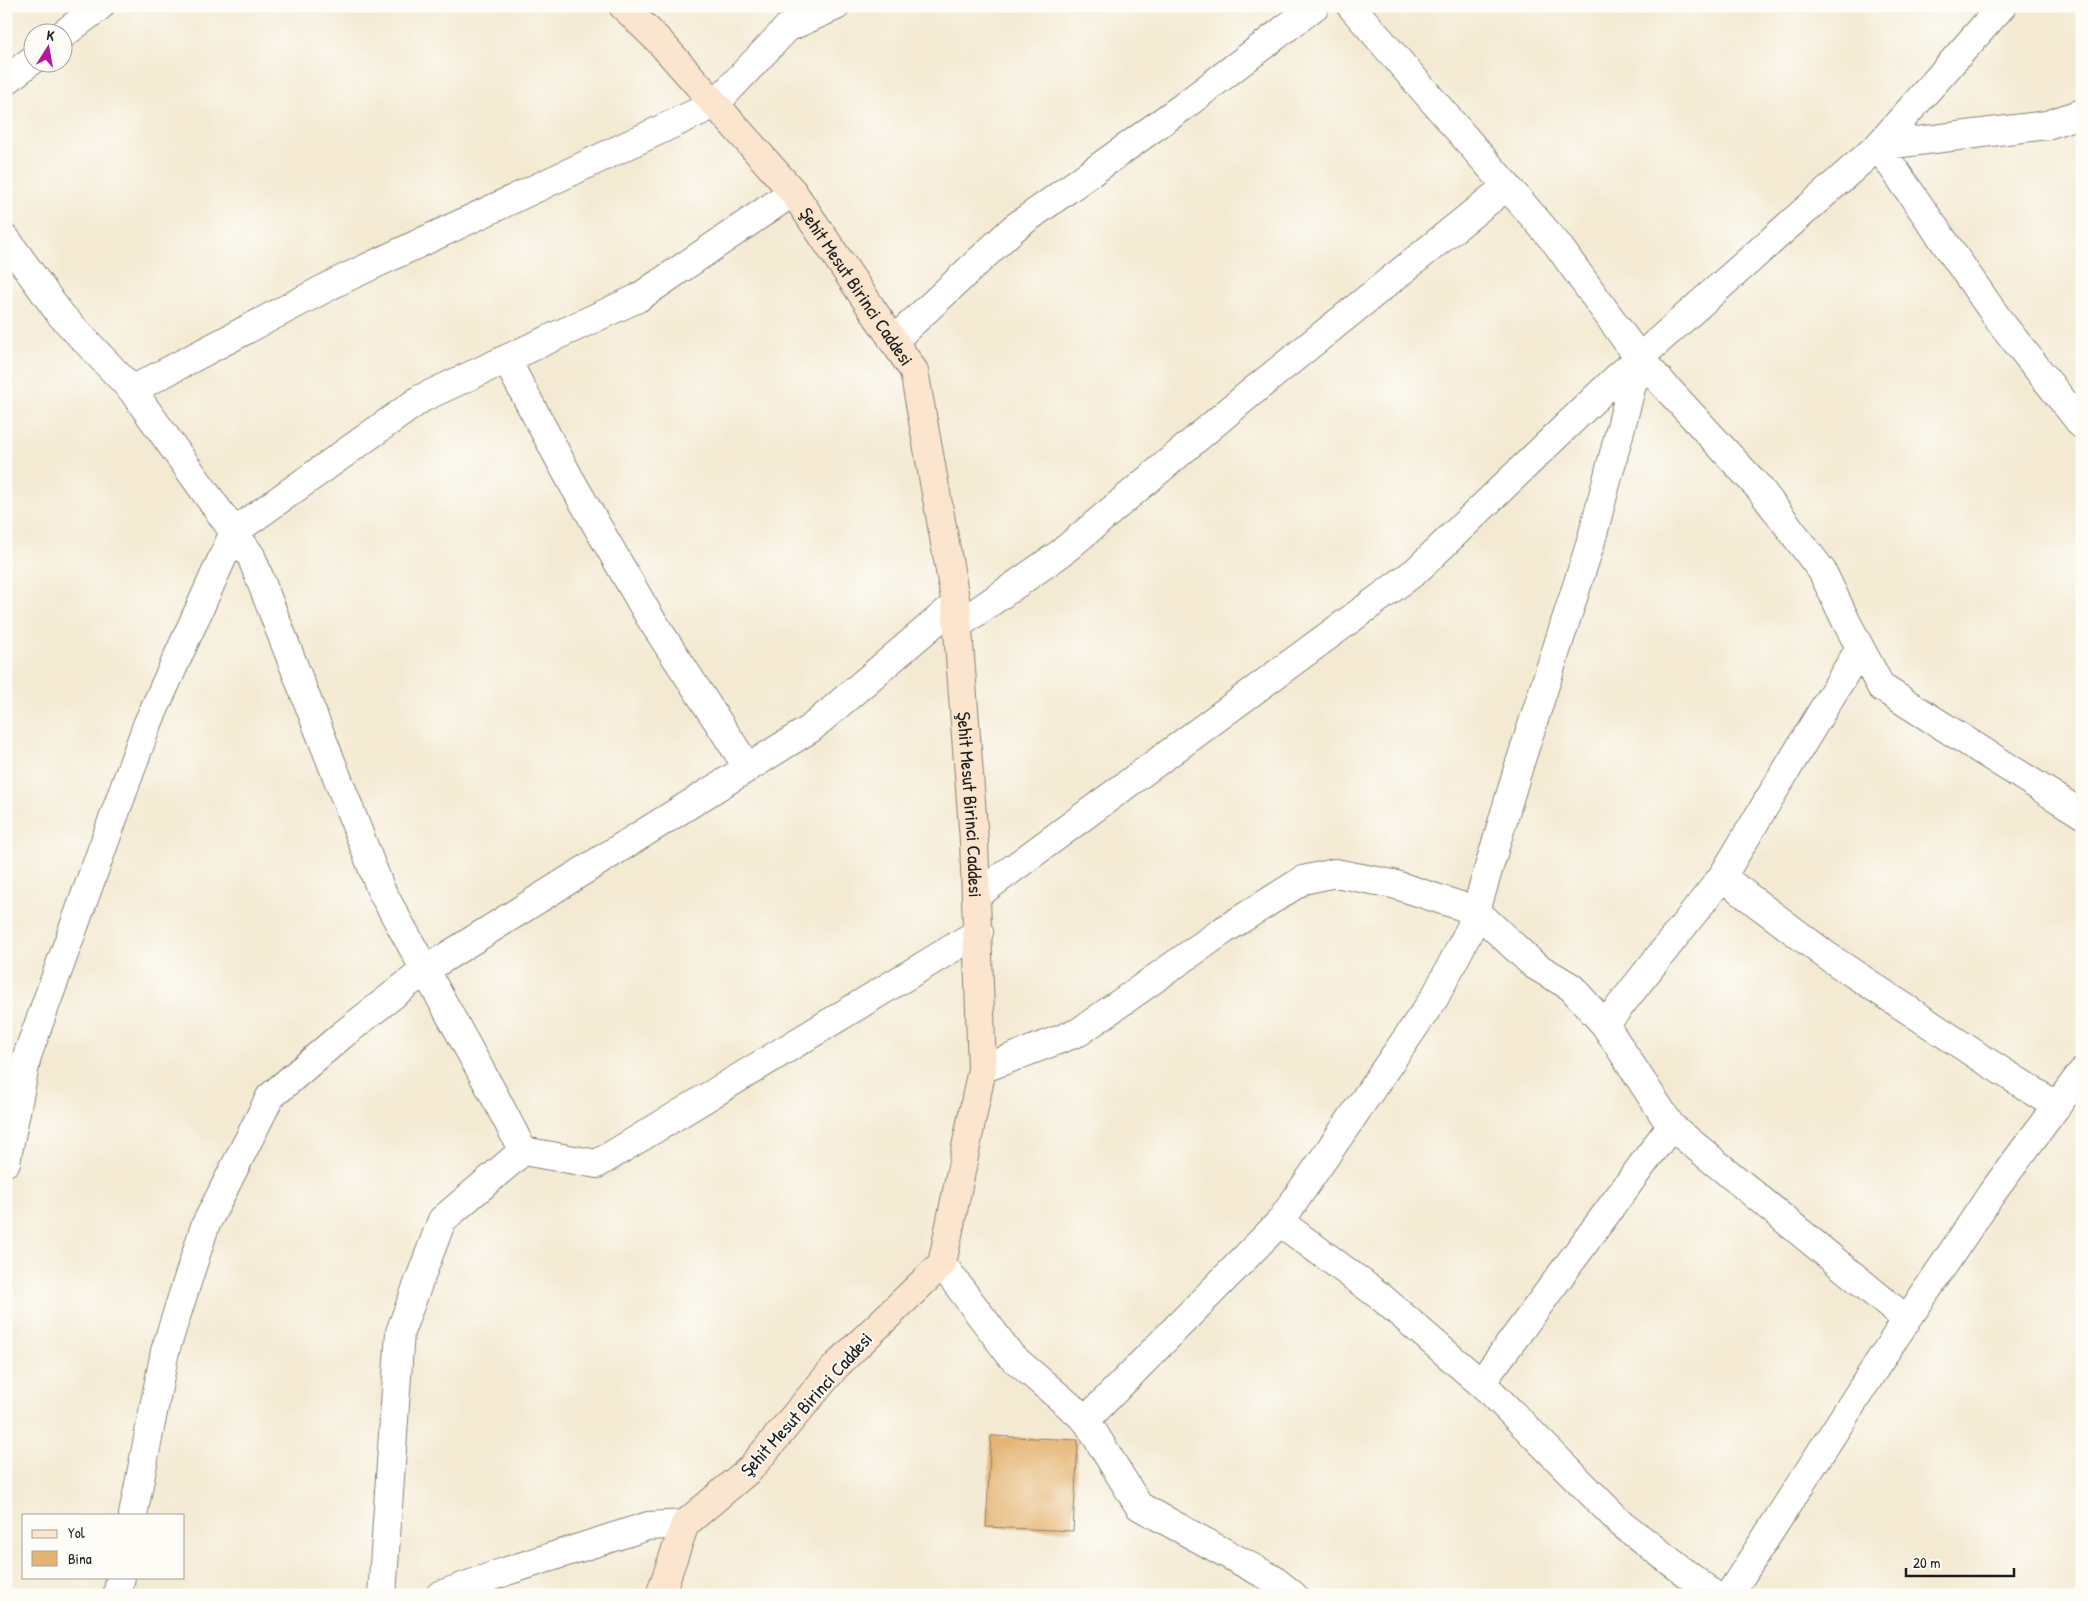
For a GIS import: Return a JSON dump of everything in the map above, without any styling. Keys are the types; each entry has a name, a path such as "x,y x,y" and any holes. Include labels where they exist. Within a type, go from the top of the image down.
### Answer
{"main road":[{"name":"Şehit Mesut Birinci Caddesi","path":"623,6 660,42 793,192 914,371 957,614 979,932 982,1070 942,1264 836,1366 750,1469 685,1524"},
{"path":"660,1595 685,1524"}],"street":[{"path":"72,27 100,6"},
{"path":"132,390 339,281 715,104 786,28 836,6"},
{"path":"894,341 1014,228 1184,106 1315,6"},
{"path":"1351,6 1557,244 1639,358 1760,489 1822,570 1860,648 1882,687 2082,814"},
{"path":"977,895 1416,571 1639,358 1878,146 2002,6"},
{"path":"6,81 22,68"},
{"path":"1878,146 2047,125 2082,114"},
{"path":"1878,146 1998,319 2082,425"},
{"path":"133,1514 165,1351 205,1226 270,1097 341,1036 425,970 810,729 957,614 1061,553 1247,396 1507,186"},
{"path":"6,1162 27,1056 147,726 234,532 422,398 638,298 793,192"},
{"path":"6,239 60,314 132,390 251,556 381,890 523,1151"},
{"path":"1086,1420 1280,1222 1435,997 1470,929 1476,911 1521,760 1590,545 1639,358"},
{"path":"506,359 570,479 649,616 748,768"},
{"path":"1604,1025 1722,877 1860,648"},
{"path":"982,1070 1079,1032 1224,930 1302,880 1335,873 1393,884 1476,911 1534,965 1571,987 1604,1025 1670,1126 1906,1320"},
{"path":"1722,877 1827,956 2057,1106"},
{"path":"523,1151 597,1164 979,932"},
{"path":"1729,1595 1906,1320 1992,1194 2082,1072"},
{"path":"1481,1383 1670,1126"},
{"path":"382,1595 400,1332 442,1220 523,1151"},
{"path":"1280,1222 1382,1297 1481,1383 1622,1524 1714,1595"},
{"path":"942,1264 1011,1356 1086,1420 1139,1506 1273,1579 1293,1595"},
{"path":"440,1595 507,1571 648,1526 685,1524"},
{"path":"118,1595 121,1578"}],"building":[{"path":"991,1436 1078,1440 1073,1531 986,1527"}]}
